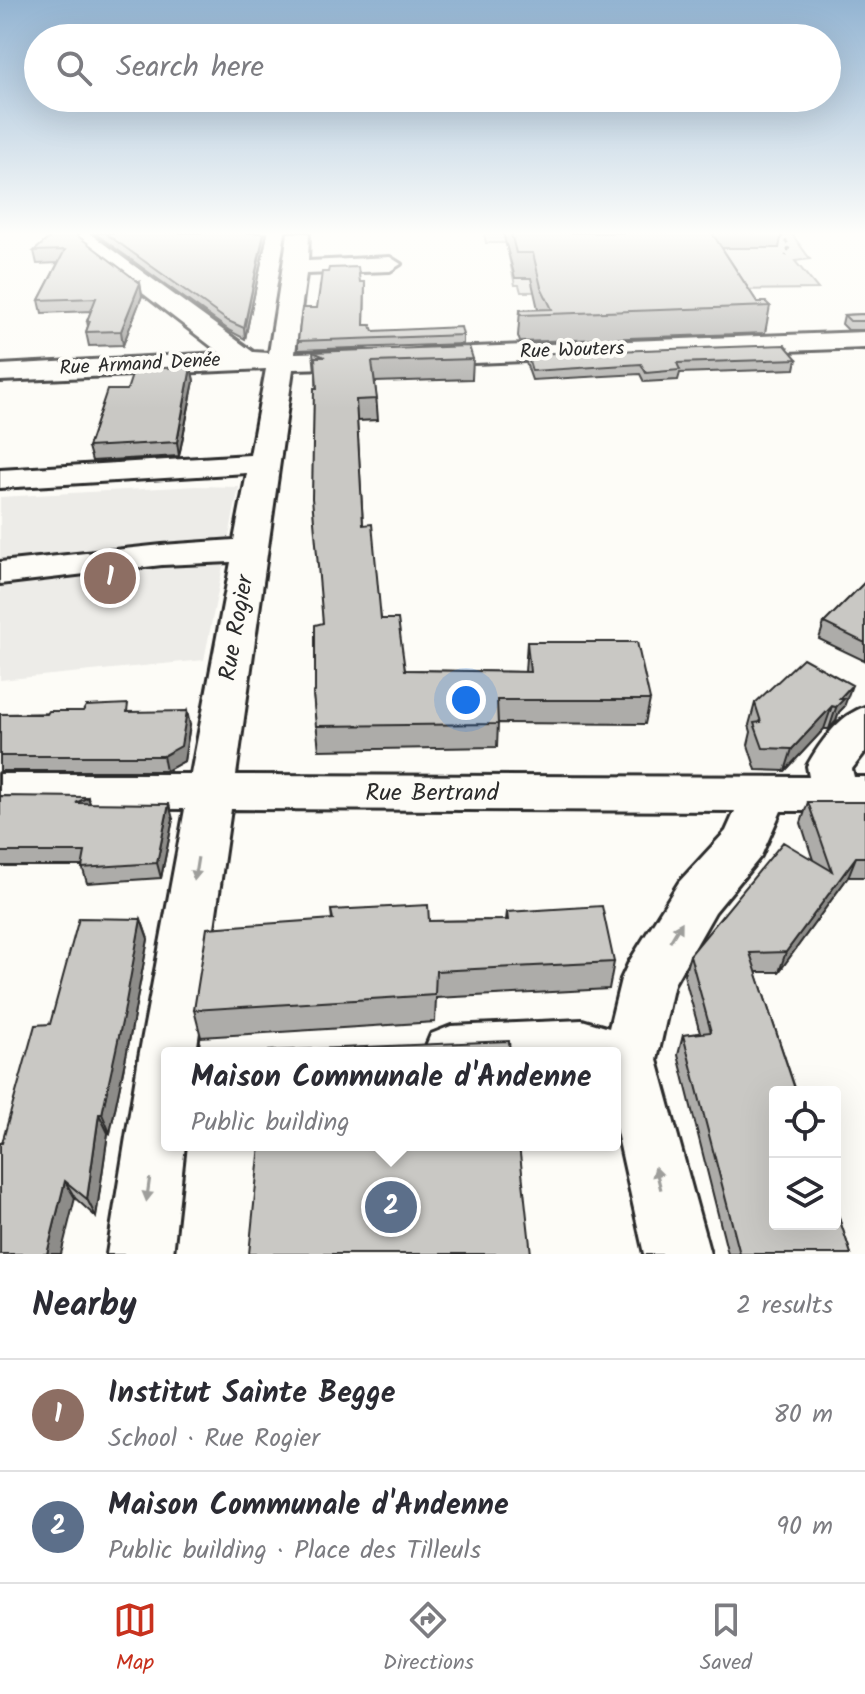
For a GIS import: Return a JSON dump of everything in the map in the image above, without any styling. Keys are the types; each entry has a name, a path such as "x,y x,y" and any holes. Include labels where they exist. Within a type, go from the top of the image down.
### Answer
{"street":[{"path":"160,292 262,361"},
{"name":"Rue Rogier","path":"169,1047 264,463 262,361 287,292"},
{"name":"Rue Wouters","path":"262,361 865,340"},
{"name":"Rue Armand Denée","path":"0,373 262,361"},
{"path":"0,479 264,463"},
{"path":"0,573 162,555 250,550"},
{"path":"851,794 829,766 865,722"},
{"name":"Rue Bertrand","path":"0,791 851,794"},
{"path":"620,1047 648,979 697,897 744,843 766,794"},
{"path":"621,1072 677,1254"},
{"name":"Rue Rogier","path":"140,1254 161,1104"}],"shaded area":[{"path":"196,486 239,487 204,660 0,680 0,497"}],"building":[{"path":"43,292 137,292 121,331 86,332 96,298 39,300"},
{"path":"187,292 252,292 244,328 228,321"},
{"path":"319,292 365,292 364,325 371,325 373,331 461,327 463,335 298,341 302,308 317,308"},
{"path":"543,292 750,292 757,302 766,302 770,306 521,315 520,310 552,309"},
{"path":"865,314 865,321 850,321 844,315"},
{"path":"785,345 797,359 677,363 680,370 646,373 641,364 532,371 527,354"},
{"path":"469,346 473,359 372,362 377,399 356,400 363,525 372,524 381,619 398,619 405,670 530,672 527,642 637,642 650,700 497,700 498,724 316,726 313,693 315,625 323,623 312,498 314,388 317,388 315,357 325,357 313,352"},
{"path":"191,367 177,442 88,447 107,390 127,390 134,369"},
{"path":"865,582 865,643 824,623"},
{"path":"803,658 852,685 839,699 844,699 836,707 832,706 792,749 763,748 754,723 761,722 755,703"},
{"path":"128,704 127,712 187,711 181,746 163,756 0,756 0,714 47,714 49,711 83,711 86,706"},
{"path":"0,796 88,797 76,803 169,804 157,863 82,868 85,852 0,852"},
{"path":"808,802 865,802 865,857 856,857 786,952 750,953 794,1086 769,1086 769,1230 841,1230 841,1224 851,1254 740,1254 683,1035 711,1032 690,955 783,842 832,871"},
{"path":"428,905 429,921 508,920 507,912 602,906 614,962 436,971 435,995 194,1010 207,928 333,919 331,910"},
{"path":"79,918 141,919 124,1013 102,1114 99,1114 87,1199 65,1181 47,1254 0,1254 0,1143 35,1025 50,1024"},
{"path":"509,1041 510,1047 365,1047"},
{"path":"259,1151 520,1151 531,1254 249,1254"}],"place":[{"name":"Institut Sainte Begge","path":"110,578"},
{"name":"Maison Communale d'Andenne","path":"391,1207"}]}
